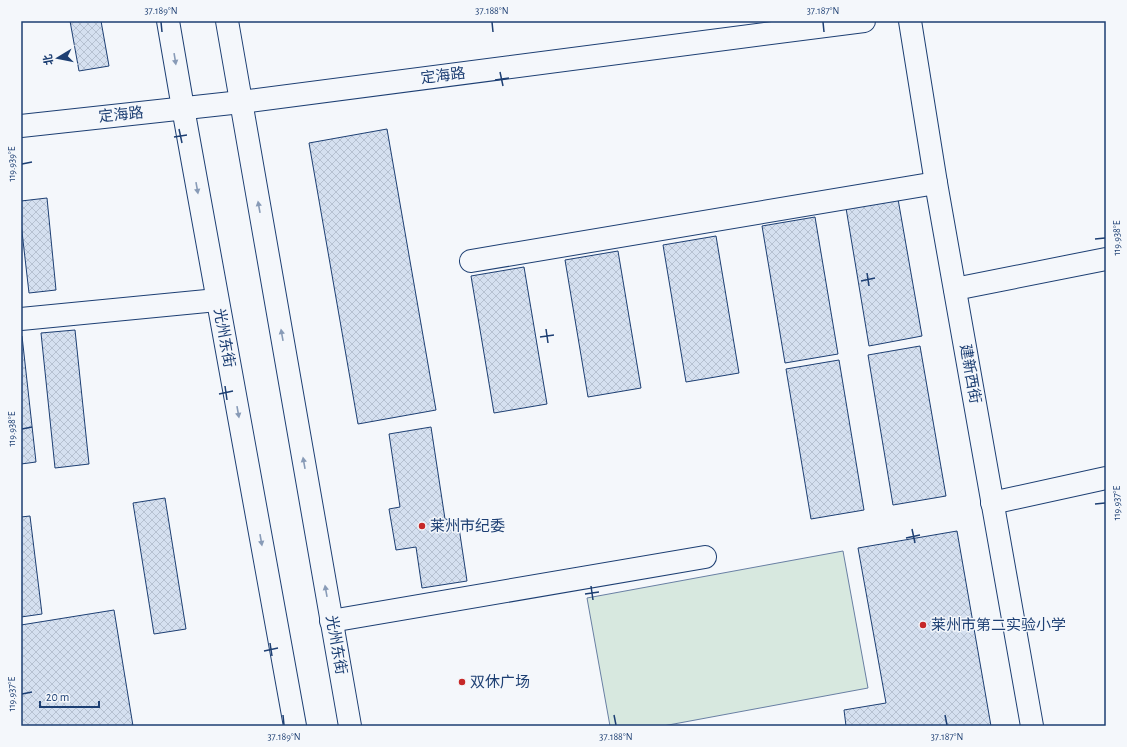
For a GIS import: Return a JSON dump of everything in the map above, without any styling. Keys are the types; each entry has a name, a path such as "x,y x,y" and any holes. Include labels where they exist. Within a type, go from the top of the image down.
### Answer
{"street":[{"name":"光州东街","path":"168,21 217,300 295,726"},
{"name":"光州东街","path":"227,21 350,726"},
{"name":"定海路","path":"21,126 241,102 864,21"},
{"name":"建新西街","path":"910,21 936,184 1032,726"},
{"path":"472,261 936,184"},
{"path":"955,289 1106,258"},
{"path":"21,319 217,300"},
{"path":"992,503 1106,478"},
{"path":"331,621 705,557"}],"shaded area":[{"path":"843,551 868,688 663,726 610,726 587,598"}],"building":[{"path":"70,21 101,21 109,66 79,71"},
{"path":"387,129 436,410 358,424 309,143"},
{"path":"47,198 56,290 29,293 21,223 21,201"},
{"path":"898,199 922,336 869,346 846,208"},
{"path":"815,217 838,354 785,363 762,226"},
{"path":"716,236 739,373 686,382 663,245"},
{"path":"618,251 641,388 588,397 565,260"},
{"path":"524,267 547,404 494,413 471,276"},
{"path":"75,330 89,464 55,468 41,333"},
{"path":"21,336 36,462 21,464"},
{"path":"920,346 946,496 893,505 868,355"},
{"path":"839,360 864,510 811,519 786,369"},
{"path":"431,427 445,519 458,521 467,581 422,588 416,547 396,550 389,509 400,507 389,434"},
{"path":"165,498 186,629 154,634 133,503"},
{"path":"30,516 42,614 21,617 21,517"},
{"name":"莱州市第二实验小学","path":"957,531 991,726 846,726 844,710 886,703 858,548"},
{"path":"114,610 133,726 21,726 21,625"}],"place":[{"name":"莱州市纪委","path":"422,526"},
{"name":"莱州市第二实验小学","path":"923,625"},
{"name":"双休广场","path":"462,682"}]}
